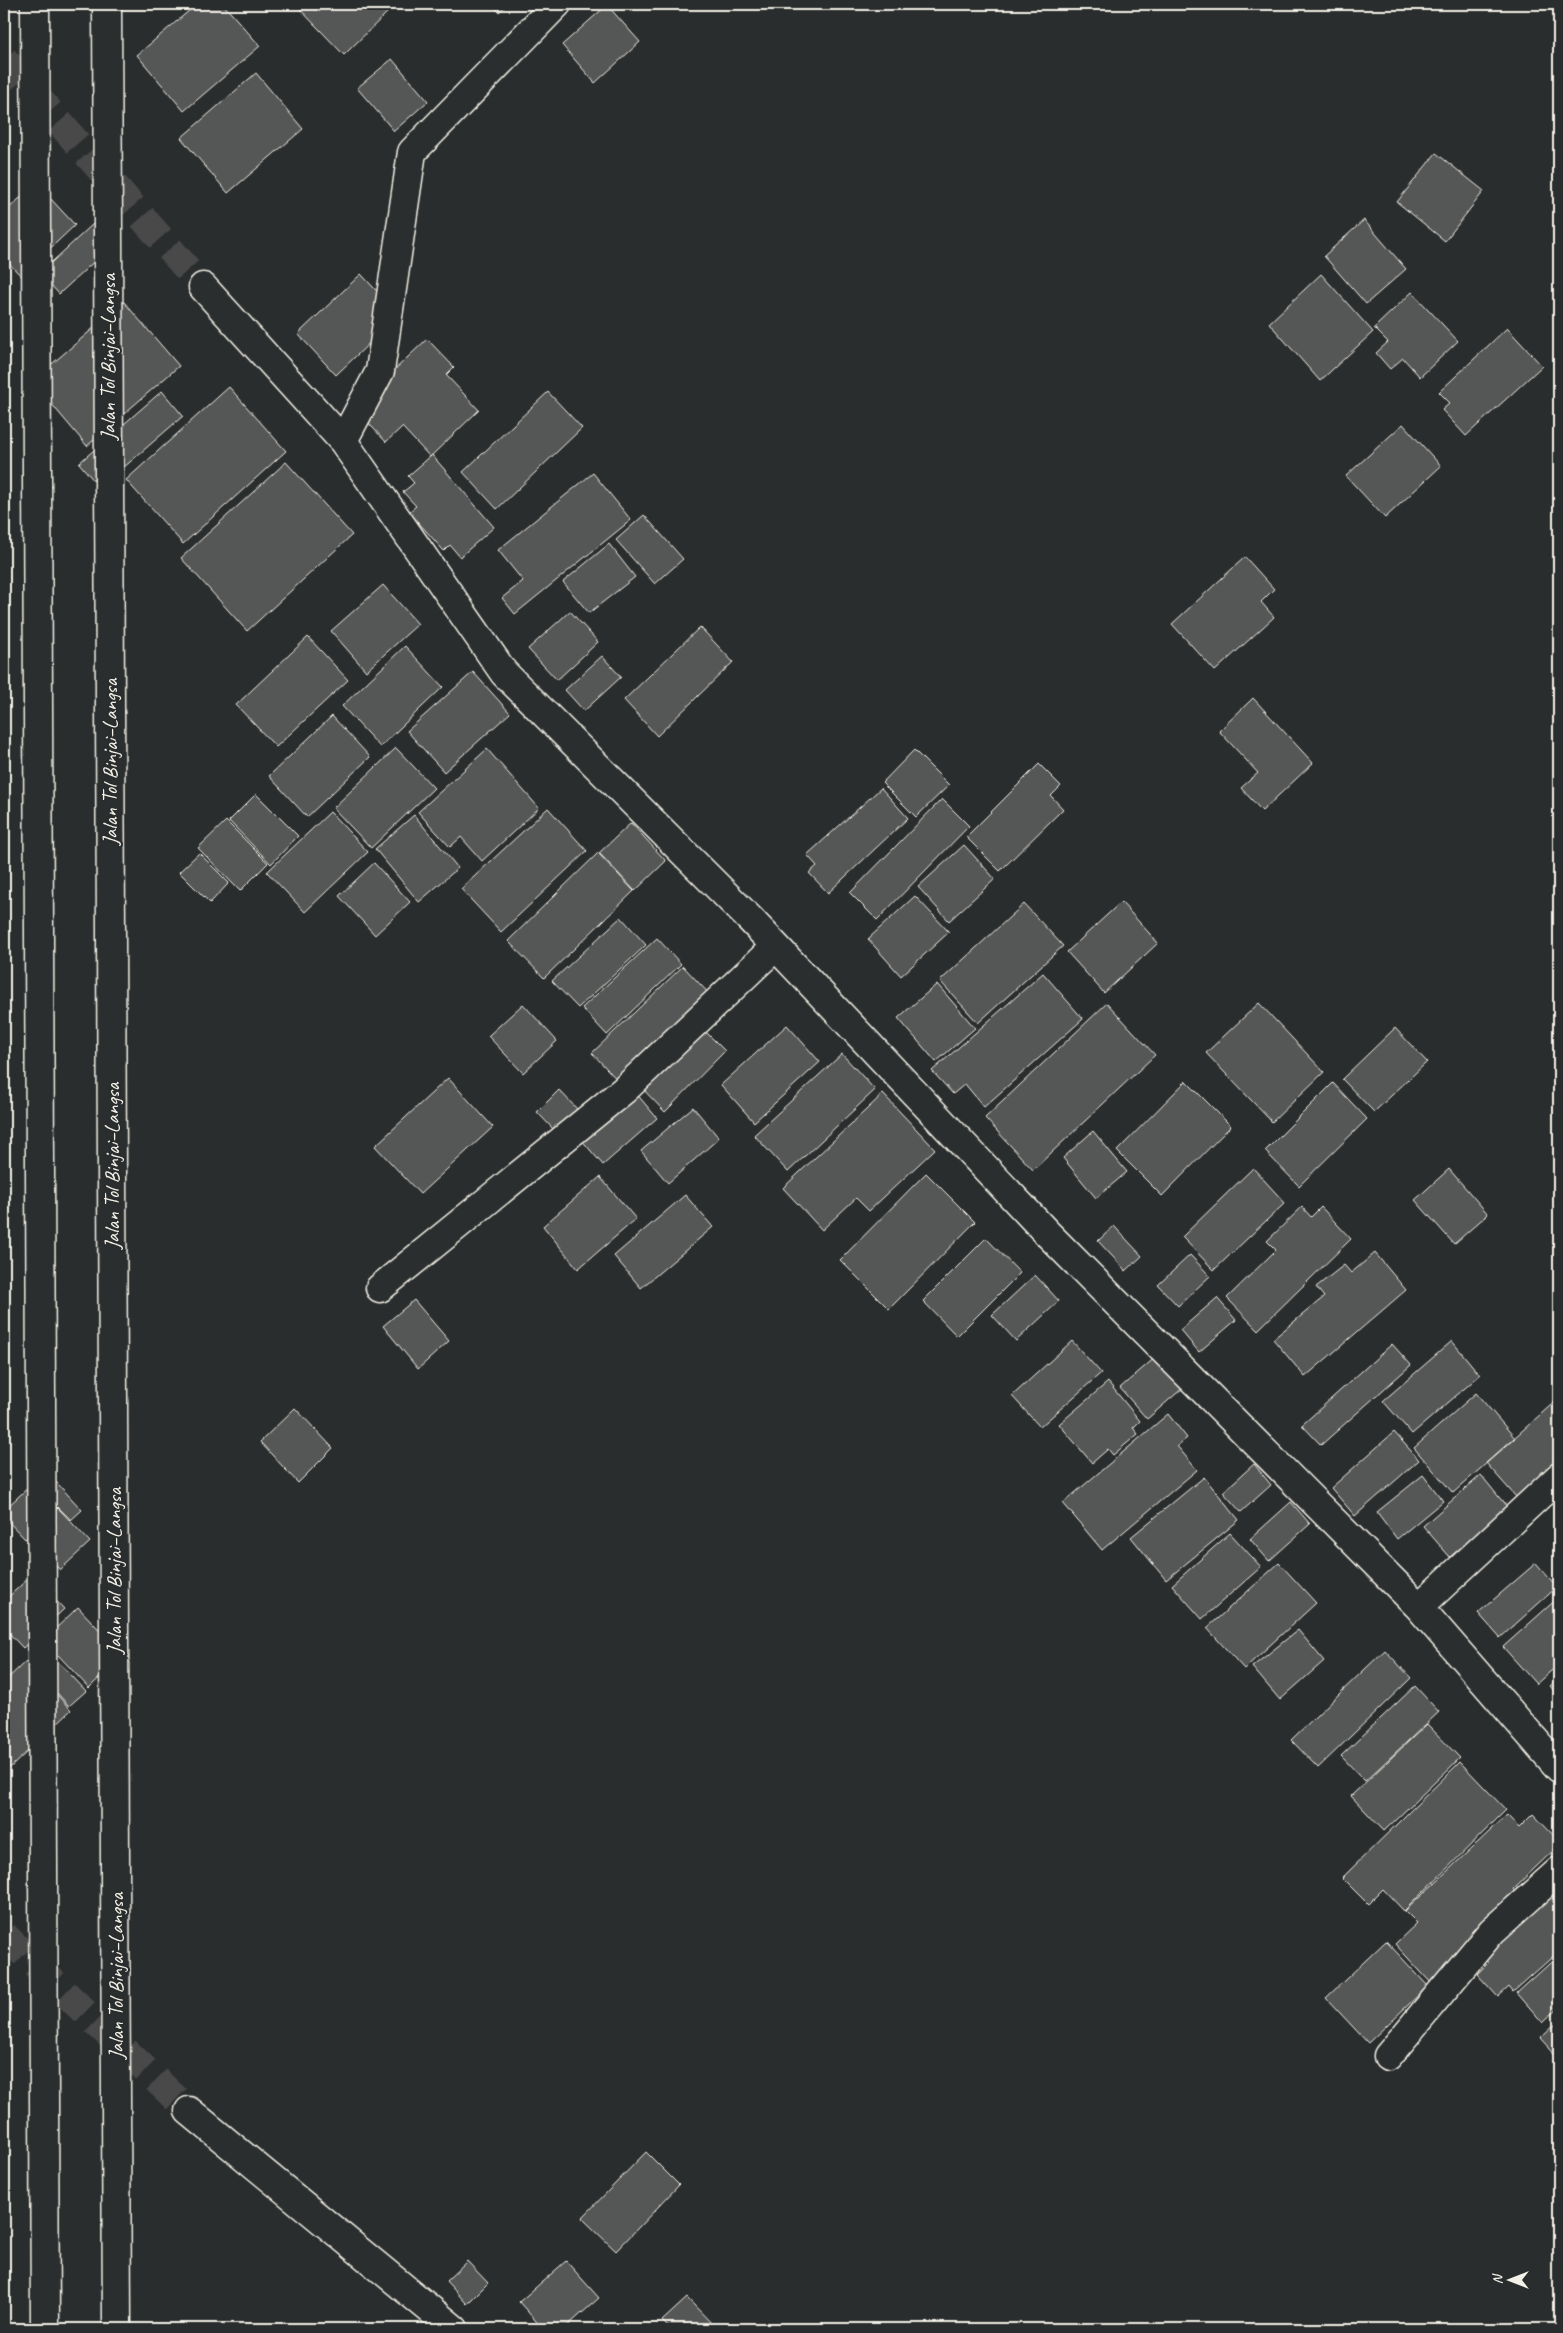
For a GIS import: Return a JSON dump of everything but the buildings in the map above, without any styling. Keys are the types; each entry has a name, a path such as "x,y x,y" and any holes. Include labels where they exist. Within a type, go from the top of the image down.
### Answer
{"main road":[{"path":"35,4 45,2329"},
{"name":"Jalan Tol Binjai–Langsa","path":"106,4 117,2329"},
{"path":"343,441 380,371 412,152 557,4"},
{"path":"203,288 343,441 504,673 775,947 1047,1233 1419,1608 1559,1768"},
{"path":"380,1288 624,1090 775,947"},
{"path":"1419,1608 1559,1477"},
{"path":"1388,2056 1492,1931 1559,1871"},
{"path":"189,2111 454,2329"},
{"path":"117,2258 123,2329"}],"tunnel":[{"path":"4,59 203,287"},
{"path":"4,1935 189,2111"}]}
